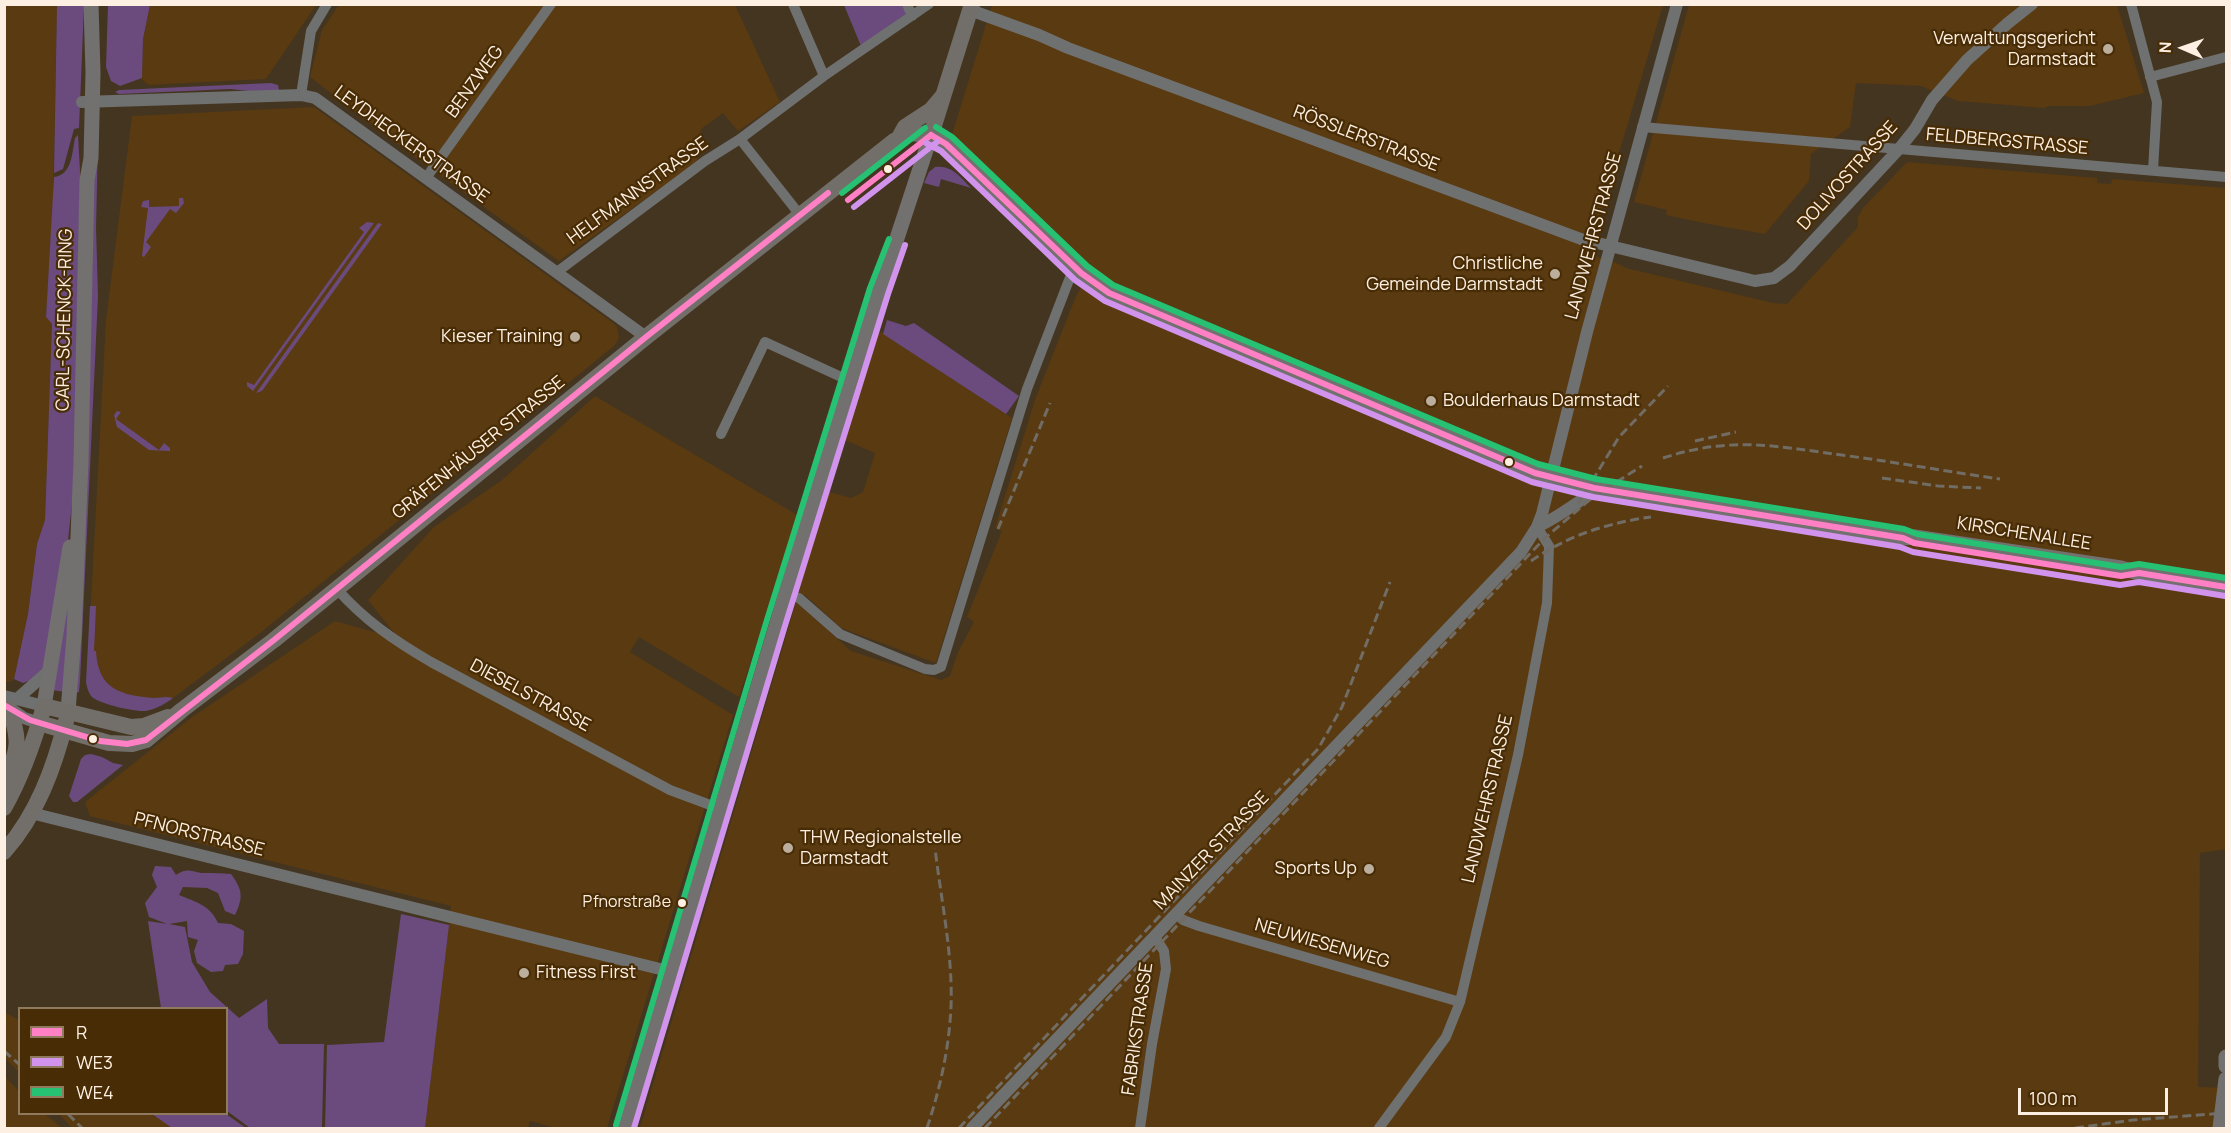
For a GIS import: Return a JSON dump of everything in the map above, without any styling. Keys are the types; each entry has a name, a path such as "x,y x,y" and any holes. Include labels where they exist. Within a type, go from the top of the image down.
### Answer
{"main road":[{"name":"CARL-SCHENCK-RING","path":"68,711 74,636 81,461 87,180 82,149 87,102 84,58 90,4"},
{"path":"625,1128 850,381 945,94 968,6"},
{"name":"GRÄFENHÄUSER STRASSE","path":"39,723 118,744 139,743 153,735 182,710 259,653 646,337 900,136 905,127 931,110 945,94"},
{"path":"900,136 914,133 932,135"},
{"name":"KIRSCHENALLEE","path":"932,135 946,144 1074,267 1094,284 1118,298 1449,436 1500,460 1550,478 1598,489 1903,538 1914,543 2121,576 2139,573 2226,587"},
{"name":"CARL-SCHENCK-RING","path":"44,706 81,461"},
{"path":"4,781 13,763 18,741 8,702"},
{"path":"31,813 6,806 21,776 44,706"},
{"name":"GRÄFENHÄUSER STRASSE","path":"44,706 131,727 152,723 182,710"},
{"path":"4,852 31,813 50,774 68,711"},
{"path":"50,774 76,744 88,740 100,741"},
{"path":"2226,1057 2226,1066"},
{"path":"2220,1128 2226,1079"}],"street":[{"path":"301,95 311,31 327,4"},
{"name":"BENZWEG","path":"426,178 551,4"},
{"path":"793,4 824,76"},
{"path":"907,4 912,16"},
{"name":"HELFMANNSTRASSE","path":"557,272 651,200 929,4"},
{"name":"LANDWEHRSTRASSE","path":"1550,478 1642,127 1677,4"},
{"name":"DOLIVOSTRASSE","path":"1755,281 1774,278 1790,266 1899,149 1915,129 1932,100 1967,60 2008,22 2032,4"},
{"path":"2132,4 2157,102 2153,170"},
{"name":"RÖSSLERSTRASSE","path":"968,6 1172,86 1541,225 1610,248 1755,281"},
{"path":"2150,77 2226,57"},
{"name":"LEYDHECKERSTRASSE","path":"87,102 301,95 312,97 326,104 646,337"},
{"name":"FELDBERGSTRASSE","path":"1642,127 2226,177"},
{"path":"740,139 801,215"},
{"path":"785,594 799,598 840,634 926,669 934,670 940,667 1027,389 1074,267"},
{"path":"721,434 765,342 850,381"},
{"name":"MAINZER STRASSE","path":"972,1128 1512,562 1537,527 1550,478"},
{"path":"1537,527 1555,518 1574,503 1598,489"},
{"name":"LANDWEHRSTRASSE","path":"1379,1128 1446,1037 1460,1002 1518,755 1546,603 1549,546 1537,527"},
{"name":"DIESELSTRASSE","path":"337,589 356,610 396,642 670,790 722,809"},
{"path":"8,702 51,669"},
{"path":"8,702 44,706"},
{"path":"8,702 24,717 39,723"},
{"name":"PFNORSTRASSE","path":"31,813 672,972"},
{"name":"NEUWIESENWEG","path":"1176,914 1183,920 1199,926 1460,1002"},
{"name":"FABRIKSTRASSE","path":"1140,1128 1166,969 1164,951 1155,937"}],"shaded area":[{"path":"5,5 57,5 53,201 46,317 52,324 45,520 37,544 28,614 14,679 6,682 5,682"},
{"path":"57,5 84,5 79,128 74,129 63,169 54,173"},
{"path":"108,5 150,5 143,39 142,78 120,86 111,81 106,67"},
{"path":"150,5 316,5 266,79 149,85 142,80 143,39"},
{"path":"339,5 735,5 780,102 738,131 723,113 701,129 697,162 559,261 416,158 310,77 322,30"},
{"path":"844,5 903,5 907,13 861,46"},
{"path":"992,5 1663,5 1589,254 1626,268 1773,303 1787,304 1858,227 1858,217 1863,208 1907,162 2097,178 2097,183 2111,184 2112,179 2226,188 2226,849 2200,853 2198,1087 2226,1088 2226,1128 640,1128 796,602 851,651 941,680 950,676 958,652 974,622 967,617 1002,531 995,528 1036,397 1076,296 1091,269 951,138"},
{"path":"1689,5 2117,5 2144,93 2090,106 2048,106 2045,108 1958,101 1921,86 1856,83 1850,127 1811,154 1809,181 1765,234 1708,224 1666,215 1667,210 1634,202"},
{"path":"271,83 278,85 279,90 258,92 230,89 119,94 115,92 119,90"},
{"path":"314,107 613,323 617,327 619,338 614,346 260,633 173,698 164,702 122,701 88,659 106,320 132,116"},
{"path":"78,135 82,207 73,494 67,550 46,666 31,680 23,683 14,679 28,614 37,544 45,520 52,324 46,317 54,177 68,168 75,138"},
{"path":"98,140 96,228 98,296 80,681 79,692 76,693 93,142"},
{"path":"935,167 951,170 971,188 941,179 939,187 924,183 929,172"},
{"path":"179,198 183,198 184,203 176,213 170,209 146,242 151,247 144,257 142,256 148,208 141,207 143,201 149,200 149,207 179,206"},
{"path":"367,222 374,223 253,391 247,386 247,382 254,385 364,232 359,228"},
{"path":"378,223 382,224 262,391 256,393"},
{"path":"887,320 906,326 914,323 1019,396 1006,414 883,334"},
{"path":"879,331 1012,418 936,663 841,628 805,595 798,593 829,492 851,498 863,492 875,453 845,440"},
{"path":"595,396 799,516 739,697 639,637 630,652 733,715 607,1128 556,1128 530,1121 528,1128 425,1128 451,906 90,816 85,802 192,717 335,621 399,639 368,600 434,527 502,480"},
{"path":"117,411 121,412 116,419 159,450 164,443 170,451 149,450 117,427 114,415"},
{"path":"71,584 65,692 52,690"},
{"path":"90,606 96,606 94,651 96,651 101,674 107,682 113,688 131,695 173,698 157,708 141,711 109,705 91,696 86,682"},
{"path":"91,754 123,765 77,802 73,802 69,796 81,759"},
{"path":"155,866 171,867 176,875 190,871 231,874 235,879 241,898 235,915 225,911 218,893 207,888 183,887 179,895 207,908 218,923 231,924 244,931 243,954 238,964 225,965 223,971 211,972 197,963 194,951 198,940 188,937 187,921 169,924 185,927 192,962 210,992 227,1007 161,1007 148,921 167,924 149,917 145,903 157,887 152,875"},
{"path":"401,914 449,925 425,1128 325,1128 327,1045 384,1042"},
{"path":"267,999 268,1028 279,1044 324,1044 322,1128 250,1128 228,1112 228,1008 239,1018"},
{"path":"4,1012 18,1019 18,1071 5,1058"},
{"path":"5,1077 18,1090 18,1115 46,1115 62,1128 5,1128"},
{"path":"60,1115 153,1115 172,1128 72,1128"},
{"path":"153,1115 227,1115 246,1128 172,1128"}],"railway":[{"path":"1578,504 1619,437 1668,386"},
{"path":"998,529 1050,403"},
{"path":"1695,441 1736,432"},
{"path":"1663,458 1712,447 1756,445 1849,456 2000,479"},
{"path":"985,1128 1545,538 1594,496 1642,466"},
{"path":"1882,478 1938,486 1981,488"},
{"path":"1531,561 1559,544 1588,532 1651,517"},
{"path":"959,1128 1318,749 1342,707 1390,582"},
{"path":"927,1128 943,1069 951,1007 948,947 935,848"},
{"path":"4,1051 18,1063"},
{"path":"2075,1128 2133,1120 2226,1113"},
{"path":"69,1115 82,1128"}],"transit line":[{"name":"WE4","path":"936,127 952,137 1087,266 1113,285 1538,464 1596,479 1904,529 1917,534 2121,567 2139,564 2226,578"},
{"name":"WE4","path":"842,193 925,128"},
{"name":"R","path":"931,135 946,144 1081,273 1109,293 1535,473 1594,488 1903,538 1914,543 2121,576 2139,573 2226,587"},
{"name":"R","path":"848,200 931,135"},
{"name":"WE3","path":"854,207 937,142"},
{"name":"WE3","path":"926,143 941,151 1075,280 1105,301 1532,482 1593,497 1900,547 1913,552 2120,585 2139,582 2225,596"},
{"name":"R","path":"4,705 30,720 100,741 127,744 146,740 274,640 646,337 828,193"},
{"name":"WE4","path":"616,1125 766,623 870,288 889,239"},
{"name":"WE3","path":"634,1128 784,629 905,245"}],"place":[{"name":"Verwaltungsgericht Darmstadt","path":"2108,49"},
{"name":"Christliche Gemeinde Darmstadt","path":"1555,274"},
{"name":"Kieser Training","path":"575,337"},
{"name":"Boulderhaus Darmstadt","path":"1431,401"},
{"name":"THW Regionalstelle Darmstadt","path":"788,848"},
{"name":"Sports Up","path":"1369,869"},
{"name":"Pfnorstraße","path":"682,903"},
{"name":"Fitness First","path":"524,973"}]}
